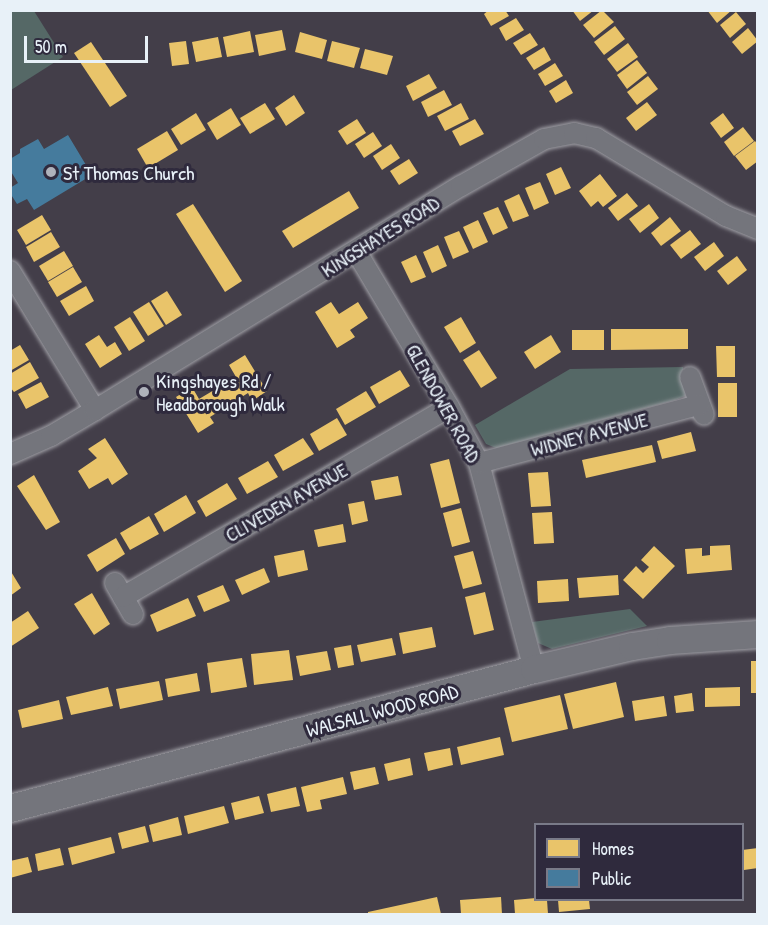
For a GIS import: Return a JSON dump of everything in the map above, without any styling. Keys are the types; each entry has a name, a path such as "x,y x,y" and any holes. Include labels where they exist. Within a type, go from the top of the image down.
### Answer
{"street":[{"name":"KINGSHAYES ROAD","path":"10,454 51,436 461,186 544,139 574,133 596,138 726,216 758,229"},
{"name":"GLENDOWER ROAD","path":"356,251 449,407 479,463 534,669"},
{"path":"10,271 95,410"},
{"name":"WIDNEY AVENUE","path":"479,463 701,410 690,377"},
{"name":"CLIVEDEN AVENUE","path":"124,598 449,407"},
{"name":"WALSALL WOOD ROAD","path":"10,808 534,669 670,640 758,634"}],"shaded area":[{"path":"11,10 34,11 63,57 11,90"},
{"path":"683,367 685,396 675,400 496,448 486,444 475,425 570,369"},
{"path":"630,609 647,626 552,649 538,643 532,622"}],"building: Homes":[{"path":"489,10 505,10 509,16 491,26 484,14"},
{"path":"572,10 594,10 580,21"},
{"path":"602,10 614,22 594,38 583,25"},
{"path":"707,10 732,10 717,23"},
{"path":"736,12 746,24 730,38 720,25"},
{"path":"516,18 524,30 506,41 499,28"},
{"path":"615,26 625,39 604,55 594,42"},
{"path":"748,28 758,41 742,54 732,42"},
{"path":"282,30 286,50 259,56 255,35"},
{"path":"250,31 254,52 227,57 223,37"},
{"path":"300,32 327,40 322,59 295,52"},
{"path":"530,33 538,45 521,55 513,43"},
{"path":"218,37 222,57 196,62 192,42"},
{"path":"186,41 189,64 172,66 169,43"},
{"path":"332,41 360,48 354,68 327,61"},
{"path":"91,42 127,96 110,107 74,53"},
{"path":"628,43 638,57 617,72 607,59"},
{"path":"544,47 551,60 534,70 526,58"},
{"path":"365,49 393,56 387,75 360,68"},
{"path":"637,60 647,73 627,89 617,75"},
{"path":"555,63 563,76 545,86 538,74"},
{"path":"429,74 437,88 413,101 406,86"},
{"path":"648,76 658,89 637,105 627,92"},
{"path":"566,80 573,93 556,103 549,91"},
{"path":"444,90 452,105 428,117 421,102"},
{"path":"294,95 305,113 286,126 275,108"},
{"path":"647,102 657,115 636,131 626,118"},
{"path":"265,103 275,119 250,134 240,118"},
{"path":"461,103 469,119 445,131 437,116"},
{"path":"231,108 241,125 217,140 207,123"},
{"path":"196,113 206,130 181,145 171,129"},
{"path":"723,113 734,128 721,138 710,123"},
{"path":"357,119 366,133 347,145 338,131"},
{"path":"475,119 484,134 460,146 452,131"},
{"path":"743,127 754,141 734,156 724,142"},
{"path":"167,131 178,150 148,168 137,149"},
{"path":"373,132 382,146 364,158 355,144"},
{"path":"755,141 758,145 758,161 746,170 735,156"},
{"path":"391,144 400,158 382,170 373,156"},
{"path":"409,159 418,173 399,185 390,171"},
{"path":"561,167 571,188 555,195 546,174"},
{"path":"600,174 617,196 603,207 598,201 591,207 579,191"},
{"path":"540,182 549,203 534,210 525,188"},
{"path":"349,191 359,208 293,248 282,231"},
{"path":"627,193 638,206 618,221 608,208"},
{"path":"519,194 529,216 513,222 504,201"},
{"path":"193,204 242,281 225,292 176,214"},
{"path":"649,204 659,218 640,233 629,219"},
{"path":"498,207 508,228 493,235 483,213"},
{"path":"42,215 51,230 26,245 17,230"},
{"path":"670,217 681,231 661,246 651,233"},
{"path":"478,220 488,242 473,249 463,227"},
{"path":"690,230 701,244 681,259 670,245"},
{"path":"459,231 469,252 453,259 444,237"},
{"path":"51,232 60,247 34,262 26,247"},
{"path":"714,242 724,256 705,271 694,257"},
{"path":"438,245 447,266 432,273 423,252"},
{"path":"64,251 73,266 48,281 39,266"},
{"path":"416,255 426,277 411,283 401,262"},
{"path":"737,256 747,270 728,285 717,271"},
{"path":"73,267 82,282 57,297 48,282"},
{"path":"86,286 94,301 69,316 60,301"},
{"path":"167,291 182,315 166,325 151,301"},
{"path":"149,302 164,326 148,336 133,312"},
{"path":"331,302 339,314 358,302 368,318 350,330 355,337 337,348 315,312"},
{"path":"130,317 145,341 129,351 114,327"},
{"path":"461,317 476,343 460,353 444,327"},
{"path":"611,329 688,329 688,349 611,350"},
{"path":"572,330 604,330 604,350 572,350"},
{"path":"99,335 107,347 115,342 122,354 100,368 85,344"},
{"path":"551,335 561,352 535,369 524,352"},
{"path":"20,345 29,360 10,371 10,351"},
{"path":"716,346 735,346 735,377 717,377"},
{"path":"479,350 497,378 481,388 463,360"},
{"path":"245,355 267,391 252,401 248,393 210,417 214,423 198,433 176,397 192,387 199,399 236,377 229,365"},
{"path":"30,362 39,378 14,392 10,387 10,374"},
{"path":"400,370 410,386 379,404 370,387"},
{"path":"41,382 49,397 26,409 18,394"},
{"path":"718,383 737,383 737,417 718,417"},
{"path":"366,391 376,407 345,425 336,409"},
{"path":"337,418 347,435 319,451 310,434"},
{"path":"691,432 696,451 662,459 657,441"},
{"path":"105,438 128,474 112,485 108,478 89,489 78,471 97,458 88,449"},
{"path":"303,438 314,454 283,471 274,455"},
{"path":"652,445 656,462 586,478 582,460"},
{"path":"449,459 460,503 441,508 430,464"},
{"path":"268,461 278,477 247,494 238,478"},
{"path":"548,472 551,506 531,507 528,473"},
{"path":"34,475 60,522 46,530 17,486"},
{"path":"398,476 402,495 375,500 371,481"},
{"path":"227,483 237,499 206,517 197,501"},
{"path":"186,495 196,513 164,532 154,514"},
{"path":"364,501 368,521 352,525 348,504"},
{"path":"461,508 470,542 452,547 443,513"},
{"path":"552,512 554,543 534,544 532,513"},
{"path":"149,516 159,534 130,550 120,533"},
{"path":"343,524 346,542 318,547 314,530"},
{"path":"116,538 125,554 97,572 87,555"},
{"path":"730,545 732,570 687,574 685,549 702,548 702,556 710,555 710,546"},
{"path":"654,546 675,566 643,599 623,580 636,566 643,573 649,567 641,560"},
{"path":"304,550 308,570 278,577 274,556"},
{"path":"473,551 482,584 463,589 454,556"},
{"path":"264,568 270,582 242,595 235,580"},
{"path":"10,570 21,588 10,596"},
{"path":"618,575 619,595 579,598 577,578"},
{"path":"568,579 569,601 538,603 537,581"},
{"path":"223,585 230,601 204,612 197,596"},
{"path":"485,592 494,630 474,635 465,597"},
{"path":"92,593 110,624 94,635 74,604"},
{"path":"188,598 196,616 157,632 150,615"},
{"path":"28,611 39,628 10,647 10,623"},
{"path":"432,627 436,647 403,654 399,633"},
{"path":"392,638 396,655 361,662 357,645"},
{"path":"351,645 354,665 338,668 334,648"},
{"path":"289,650 293,680 254,685 251,654"},
{"path":"327,651 331,670 300,676 296,656"},
{"path":"242,658 247,687 211,693 207,663"},
{"path":"751,661 758,661 758,693 751,693"},
{"path":"197,673 200,691 168,697 165,679"},
{"path":"159,681 163,700 120,709 116,689"},
{"path":"616,682 624,717 573,729 564,694"},
{"path":"108,687 113,706 71,715 66,697"},
{"path":"740,687 740,706 705,707 705,688"},
{"path":"692,693 694,711 676,713 674,696"},
{"path":"560,695 568,729 512,742 504,708"},
{"path":"664,696 667,716 635,721 632,701"},
{"path":"59,700 63,719 22,728 18,710"},
{"path":"500,737 504,755 461,765 457,747"},
{"path":"450,748 453,765 428,771 424,753"},
{"path":"410,758 413,775 388,781 384,764"},
{"path":"375,767 379,784 354,790 350,772"},
{"path":"343,777 347,794 320,800 322,809 307,812 301,787"},
{"path":"296,787 300,806 271,812 267,794"},
{"path":"259,796 264,813 235,820 231,803"},
{"path":"224,806 229,823 188,834 184,816"},
{"path":"178,817 182,835 153,842 149,825"},
{"path":"145,826 149,842 122,849 118,833"},
{"path":"111,837 115,853 72,865 68,848"},
{"path":"60,848 64,865 38,871 35,854"},
{"path":"758,848 758,868 744,870 744,850"},
{"path":"28,857 32,872 10,878 10,861"},
{"path":"437,897 441,914 368,914 368,912"},
{"path":"501,897 502,914 461,914 460,900"},
{"path":"534,898 534,901 547,901 548,914 515,914 514,900"},
{"path":"558,901 589,901 590,909 559,912"}],"building: Public":[{"name":"St Thomas Church","path":"68,135 92,175 34,210 27,199 17,204 10,193 10,188 18,183 10,170 10,159 20,153 20,149 38,139 44,149"}],"place":[{"name":"St Thomas Church","path":"51,172"},
{"name":"Kingshayes Rd / Headborough Walk","path":"144,392"}]}
